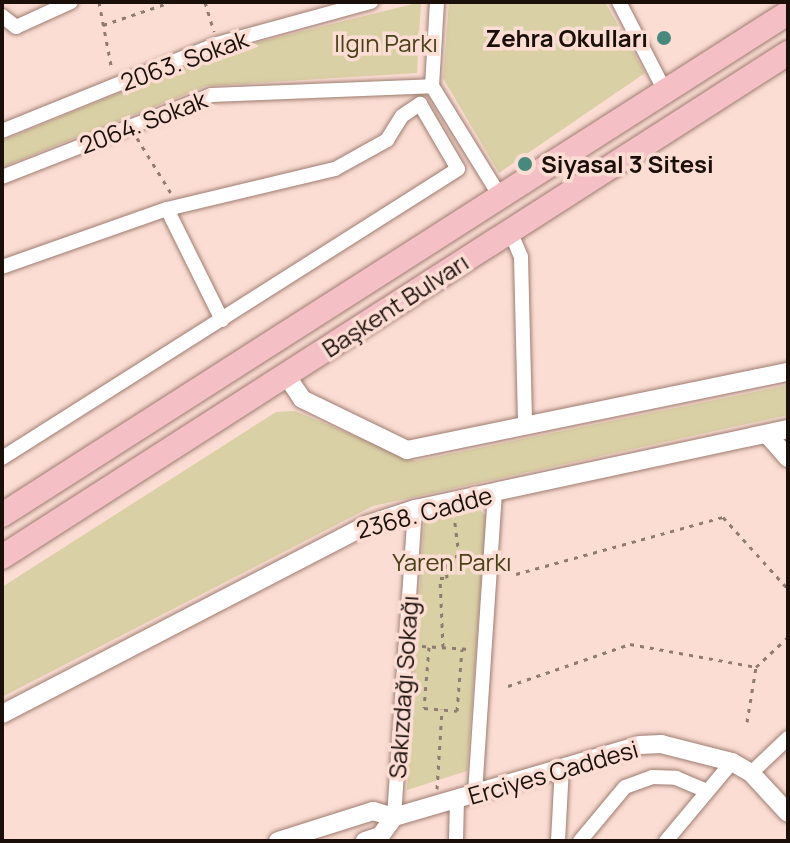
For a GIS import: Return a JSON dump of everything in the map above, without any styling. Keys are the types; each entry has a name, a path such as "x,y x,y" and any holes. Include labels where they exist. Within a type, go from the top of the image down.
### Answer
{"main road":[{"name":"Başkent Bulvarı","path":"2,515 788,13"},
{"name":"Başkent Bulvarı","path":"2,557 788,53"}],"street":[{"path":"2,16 16,27 71,2"},
{"name":"2063. Sokak","path":"2,131 217,44 371,2"},
{"path":"437,2 432,86 500,196"},
{"path":"619,2 665,91"},
{"name":"2064. Sokak","path":"2,177 217,94 432,86"},
{"path":"2,267 173,208 335,169 387,140 402,116 420,104 458,169 2,458"},
{"path":"173,208 222,320"},
{"path":"510,231 521,257 525,426"},
{"path":"286,375 302,399 407,450 788,372"},
{"name":"2368. Cadde","path":"2,714 331,540 415,509 788,429"},
{"path":"767,434 788,458"},
{"path":"456,841 466,796 485,650 495,492"},
{"name":"Sakızdağı Sokağı","path":"394,817 415,509"},
{"path":"751,773 788,738"},
{"name":"Erciyes Caddesi","path":"369,840 394,817 562,768 661,744 732,762 751,773 788,813"},
{"path":"675,837 732,762"},
{"path":"558,841 562,768"},
{"path":"580,841 625,787 652,777 676,778 707,791"},
{"name":"Erciyes Caddesi","path":"278,841 373,811 394,817"}],"path":[{"path":"99,2 114,85"},
{"path":"103,25 171,2"},
{"path":"205,2 217,44"},
{"path":"129,127 173,208"},
{"path":"443,647 440,578 447,578 445,557 459,556 452,501"},
{"path":"516,574 723,517 788,589"},
{"path":"747,722 756,667 788,637"},
{"path":"508,686 630,644 756,667"},
{"path":"406,645 485,650"},
{"path":"429,647 424,708 457,711 462,649"},
{"path":"436,805 442,709"}],"green space":[{"name":"Ilgın Parkı","path":"421,2 417,73 206,86 2,167 2,141 219,52"},
{"path":"449,2 605,2 645,73 499,173 443,78"},
{"path":"788,385 788,415 373,506 2,697 2,587 276,412 295,411 415,461"},
{"name":"Yaren Parkı","path":"477,507 486,516 467,771 407,790 424,521"}],"place":[{"name":"Zehra Okulları","path":"664,38"},
{"name":"Siyasal 3 Sitesi","path":"525,164"}]}
